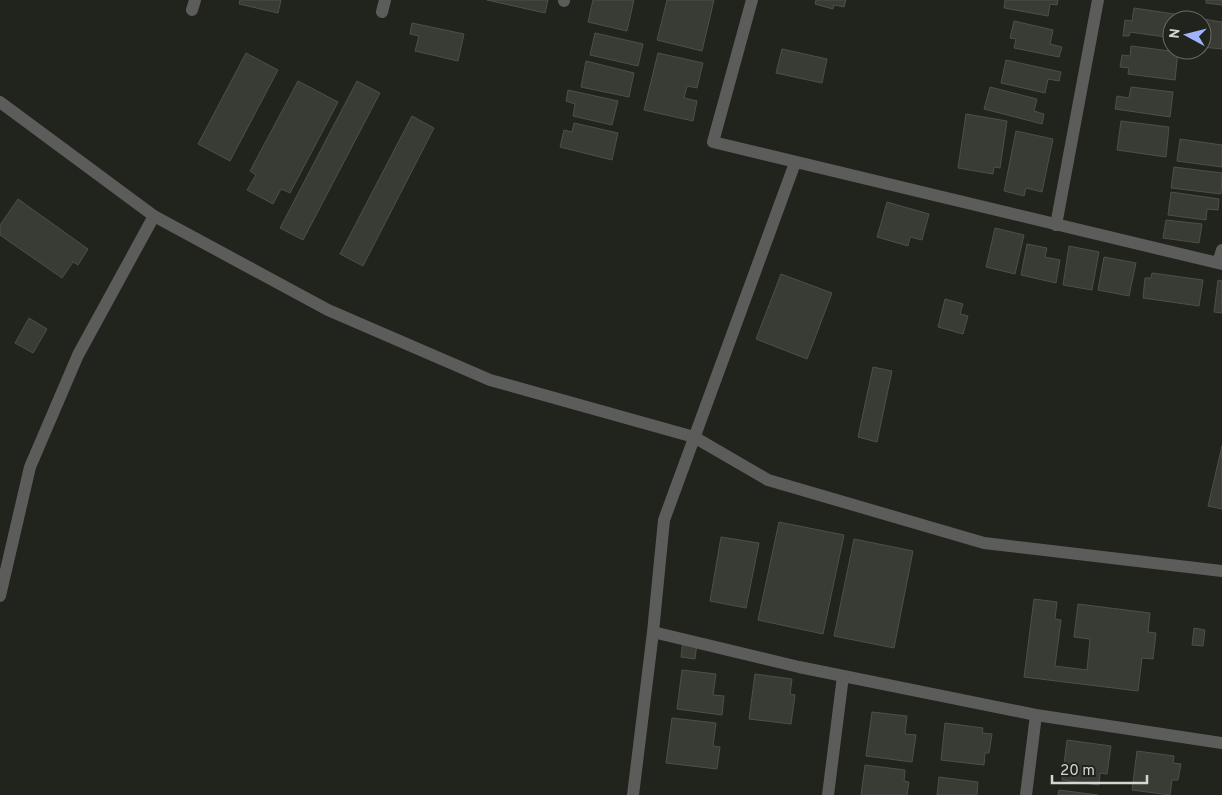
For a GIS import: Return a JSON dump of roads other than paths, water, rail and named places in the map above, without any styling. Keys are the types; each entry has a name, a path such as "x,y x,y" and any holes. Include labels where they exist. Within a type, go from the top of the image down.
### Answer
{"street":[{"path":"752,0 713,142 1056,226 1220,263 1222,250"},
{"path":"1056,226 1098,0"},
{"path":"0,102 154,216 328,310 490,380 694,437 768,480 984,543 1222,571"},
{"path":"633,795 653,632 664,520 795,163"},
{"path":"0,596 30,467 78,355 154,216"},
{"path":"653,632 843,676 1036,715 1222,743"},
{"path":"828,795 843,676"},
{"path":"1026,795 1036,715"}]}
